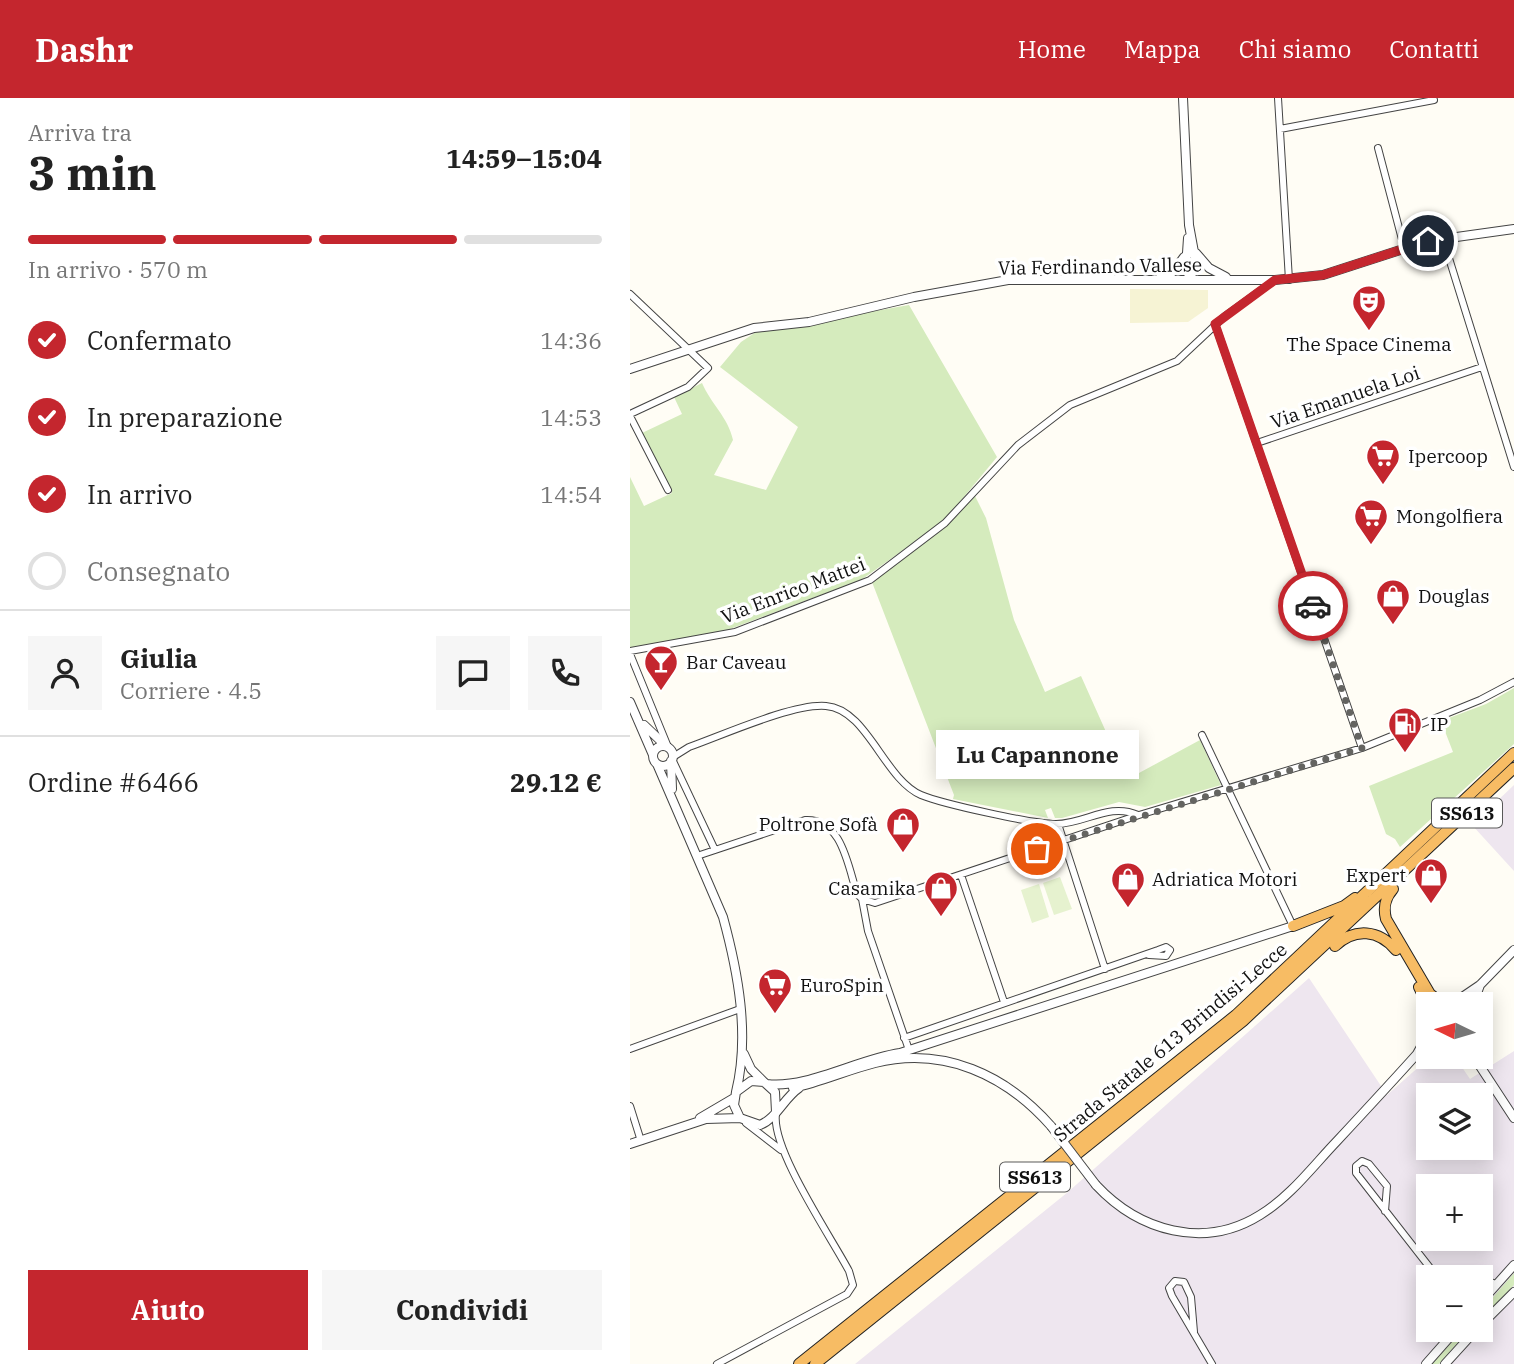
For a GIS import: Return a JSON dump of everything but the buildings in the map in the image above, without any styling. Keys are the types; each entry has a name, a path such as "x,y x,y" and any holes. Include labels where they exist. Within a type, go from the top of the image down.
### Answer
{"highway":[{"name":"Strada Statale 613 Brindisi-Lecce","path":"799,1364 1236,1015 1514,754"},
{"name":"Strada Statale 613 Brindisi-Lecce","path":"815,1364 1243,1021 1514,768"},
{"path":"1429,992 1393,934 1384,908 1388,895 1445,840 1457,822"},
{"path":"1293,926 1344,906 1407,849 1418,844"},
{"path":"1280,987 1301,977 1343,939 1356,933 1370,933 1385,938 1398,952 1421,992"}],"street":[{"path":"1183,98 1190,248 1186,272 1190,279"},
{"path":"1278,98 1289,280"},
{"path":"1280,128 1434,100"},
{"path":"1378,148 1404,247"},
{"name":"Via Ferdinando Vallese","path":"630,369 754,328 808,322 906,299 1008,280 1289,280 1323,275 1404,247 1514,229"},
{"path":"1443,239 1514,467"},
{"path":"1154,279 1173,272 1190,248"},
{"path":"1190,248 1209,268 1236,280"},
{"name":"Via Enrico Mattei","path":"630,652 735,632 870,580 945,523 1018,445 1070,405 1177,361 1215,324 1275,280"},
{"path":"630,294 706,364 708,371 688,387 630,415 668,490"},
{"path":"1215,324 1362,748"},
{"name":"Via Emanuela Loi","path":"1257,443 1482,366"},
{"path":"1506,442 1514,439"},
{"path":"630,652 670,753 715,850"},
{"path":"862,899 875,903 1139,815 1362,748 1479,701 1514,682"},
{"path":"630,702 723,917 736,968 740,1009 741,1070 734,1105 743,1121 773,1141 786,1157"},
{"path":"653,755 658,747 670,753 803,708 829,706 851,717 913,791 929,797 1058,824 1118,809 1139,815"},
{"path":"636,715 670,753 675,805"},
{"path":"767,1084 791,1084 866,1059 909,1050 1293,926 1202,735"},
{"path":"657,764 665,766 670,753"},
{"path":"697,856 805,820 820,820 835,833 862,899 868,931 909,1050"},
{"path":"1058,824 1105,969"},
{"path":"961,875 1004,1002"},
{"path":"1470,992 1514,950"},
{"path":"904,1038 1149,955"},
{"path":"1477,992 1480,985"},
{"path":"630,1049 740,1009"},
{"path":"718,1364 847,1294 853,1284 849,1271 786,1157 778,1135 777,1098 747,1062 741,1037"},
{"path":"674,1129 735,1095 751,1081 786,1090 894,1060 955,1063 990,1075 1020,1094 1051,1126 1097,1185 1122,1209 1136,1218 1172,1231 1211,1233 1245,1223 1261,1215 1289,1192 1416,1055"},
{"path":"1482,1069 1514,1118"},
{"path":"630,1144 714,1118 767,1122 802,1086"},
{"path":"630,1106 641,1141"},
{"path":"1385,1211 1387,1186 1369,1164 1362,1161 1356,1166 1356,1173 1385,1211 1428,1265"},
{"path":"1493,1284 1513,1267"},
{"path":"1493,1289 1513,1267"},
{"path":"1194,1332 1191,1297 1184,1282 1175,1280 1169,1288 1172,1296 1212,1364"},
{"path":"1493,1313 1514,1292"},
{"path":"1441,1347 1443,1342"},
{"path":"1426,1364 1445,1342"},
{"path":"1445,1364 1465,1342"}],"shaded area":[{"path":"1130,289 1208,290 1208,308 1188,322 1130,323"},
{"path":"1514,785 1514,871 1472,825"},
{"path":"1309,978 1387,1095 1416,1069 1463,1069 1470,1079 1486,1069 1493,1069 1493,1064 1514,1051 1514,1364 855,1364 1068,1192"}],"green space":[{"path":"909,305 997,457 944,521 861,580 722,632 630,648 630,477 644,506 672,493 642,433 682,414 674,397 702,383 727,424 733,440 714,475 766,490 798,427 720,367 741,342 756,332"},
{"path":"974,494 986,518 1014,620 1045,692 1081,676 1124,772 1139,773 1200,740 1221,785 1145,807 1119,802 1062,818 1055,818 1051,808 1045,810 1048,818 953,799 954,795 872,582 948,525"},
{"path":"1514,688 1514,744 1400,847 1395,839 1386,834 1369,786 1453,752 1441,721 1486,704"},
{"path":"1060,877 1072,909 1054,915 1043,883"},
{"path":"1039,884 1049,917 1032,923 1021,890"},
{"path":"1514,1273 1514,1285 1493,1307 1493,1297"},
{"path":"1452,1342 1458,1342 1439,1364 1432,1364"}],"way so far":[{"path":"1037,849 1139,815 1362,748 1313,606"}],"place":[{"name":"The Space Cinema","path":"1369,332"},
{"name":"Ipercoop","path":"1383,486"},
{"name":"Mongolfiera","path":"1371,546"},
{"name":"Douglas","path":"1393,626"},
{"name":"Bar Caveau","path":"661,692"},
{"name":"IP","path":"1405,754"},
{"name":"Lu Capannone","path":"1037,849"},
{"name":"Poltrone Sofà","path":"903,854"},
{"name":"Expert","path":"1431,905"},
{"name":"Adriatica Motori","path":"1128,909"},
{"name":"Casamika","path":"941,918"},
{"name":"EuroSpin","path":"775,1015"}],"route":[{"path":"1313,606 1215,324 1275,280 1323,275 1428,241"}]}
